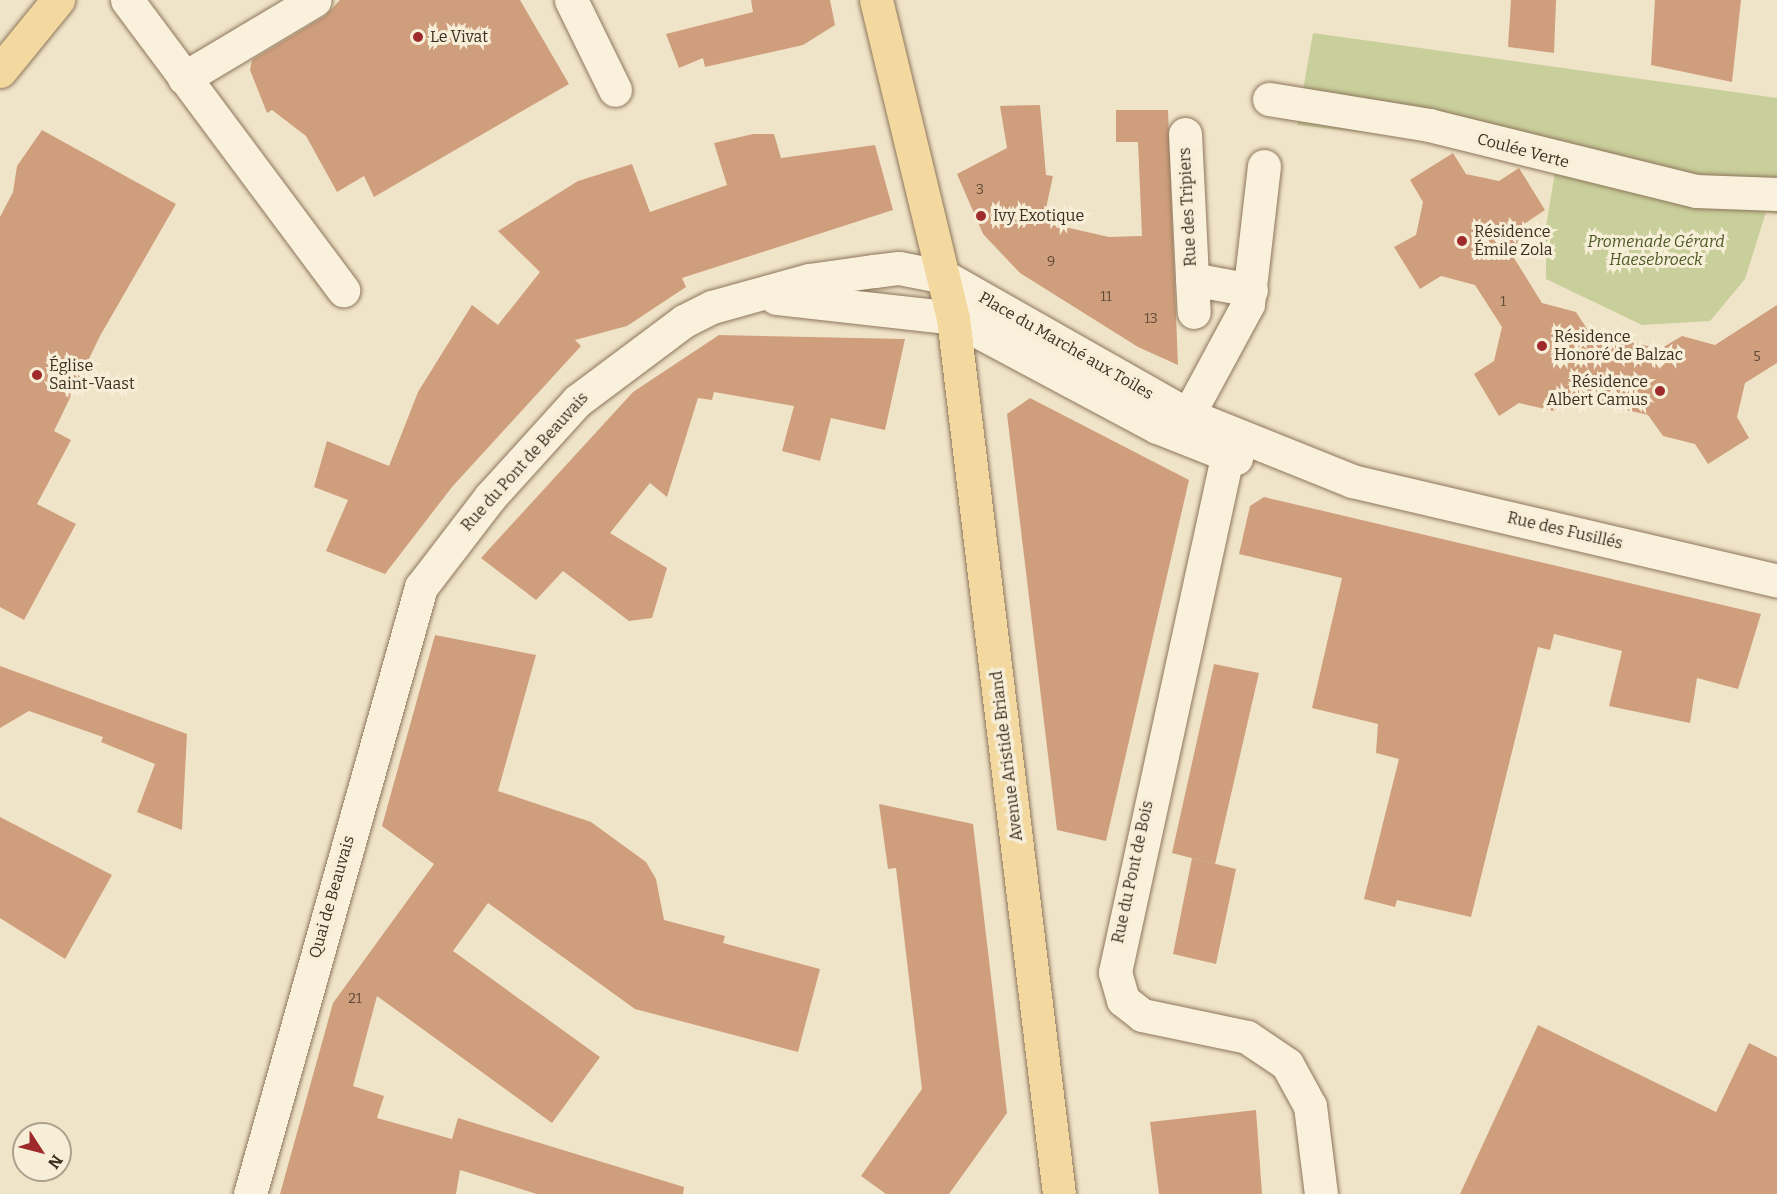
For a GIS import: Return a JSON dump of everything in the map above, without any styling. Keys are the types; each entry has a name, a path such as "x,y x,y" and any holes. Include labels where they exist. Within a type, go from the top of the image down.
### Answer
{"main road":[{"path":"0,71 58,0"},
{"name":"Place du Marché aux Toiles","path":"876,0 945,277 953,318"},
{"name":"Avenue Aristide Briand","path":"953,318 1059,1194"}],"street":[{"path":"127,0 343,290"},
{"path":"184,78 315,0"},
{"path":"571,0 615,90"},
{"name":"Coulée Verte","path":"1269,99 1429,125 1696,191 1777,194"},
{"name":"Rue des Tripiers","path":"1185,134 1194,312"},
{"path":"1183,425 1242,318 1251,290 1263,166"},
{"name":"Place du Marché aux Toiles","path":"684,321 752,296 809,280 899,268 945,277 1183,425"},
{"name":"Rue des Tripiers","path":"1192,279 1251,290"},
{"name":"Place du Marché aux Toiles","path":"752,296 953,318 1183,425"},
{"name":"Rue du Pont de Beauvais","path":"415,601 460,534 577,401 684,321"},
{"name":"Rue des Fusillés","path":"1183,425 1229,445 1352,481 1777,581"},
{"name":"Rue du Pont de Bois","path":"1229,445 1115,972 1123,1000 1142,1015 1247,1037 1287,1064 1310,1106 1321,1194"},
{"name":"Quai de Beauvais","path":"249,1194 415,601"}],"green space":[{"name":"Promenade Gérard Haesebroeck","path":"1313,33 1777,98 1777,214 1766,212 1745,279 1710,321 1642,325 1546,279 1546,226 1555,172 1444,141 1297,125"}],"building":[{"path":"340,0 520,0 569,84 374,197 364,176 337,192 306,136 272,110 267,113 250,70 252,60 325,16"},
{"path":"751,0 830,0 835,25 803,45 705,67 703,58 679,68 666,34 753,12"},
{"path":"1511,0 1556,0 1554,53 1508,47"},
{"path":"1655,0 1741,0 1732,82 1651,65"},
{"path":"1040,105 1046,175 1053,176 1043,222 1109,237 1142,236 1138,142 1116,142 1116,110 1168,110 1178,365 1138,347 1020,273 983,234 957,174 1007,148 1000,106"},
{"name":"Église Saint-Vaast","path":"42,130 176,204 100,336 54,431 71,440 37,504 76,524 24,620 0,607 0,217 13,192 17,166"},
{"path":"753,134 774,134 781,158 875,145 893,210 682,278 686,287 627,326 575,340 581,346 452,487 385,574 326,551 348,500 314,487 327,441 389,466 418,392 472,305 498,325 540,272 498,231 578,181 632,164 650,212 727,185 714,143"},
{"path":"1453,153 1466,174 1499,181 1519,168 1545,210 1521,226 1514,258 1542,303 1576,312 1589,332 1660,349 1682,336 1715,345 1777,305 1777,363 1745,383 1737,417 1749,438 1708,464 1695,444 1663,436 1648,415 1576,398 1554,411 1519,403 1499,416 1474,374 1494,361 1502,327 1475,285 1441,276 1420,289 1394,247 1416,235 1423,202 1410,180"},
{"path":"719,335 905,339 885,430 831,418 820,461 782,451 794,406 714,392 712,400 698,398 667,497 650,483 610,533 667,568 652,618 629,621 563,571 536,600 481,558 633,392"},
{"path":"1030,398 1189,480 1106,841 1057,830 1007,414"},
{"path":"1264,497 1761,614 1738,689 1697,678 1690,723 1609,706 1622,651 1554,634 1550,650 1538,647 1471,917 1397,900 1395,907 1364,899 1399,759 1376,753 1378,724 1312,708 1342,578 1239,554 1250,506"},
{"path":"435,635 536,655 498,791 591,822 646,862 656,879 664,920 725,936 723,943 820,969 798,1052 635,1009 488,903 453,951 600,1057 552,1123 377,996 353,1086 384,1096 377,1118 452,1139 458,1118 684,1187 683,1194 537,1194 460,1170 456,1194 280,1194 333,1003 434,864 382,826"},
{"path":"1214,664 1259,673 1215,864 1172,853"},
{"path":"0,666 187,734 182,830 137,812 155,764 101,742 103,737 29,711 0,728"},
{"path":"879,804 973,824 1007,1113 949,1194 886,1194 861,1176 922,1089 896,868 888,869"},
{"path":"0,817 112,875 65,959 0,918"},
{"path":"1192,858 1236,869 1216,964 1173,954"},
{"path":"1538,1025 1716,1112 1749,1043 1777,1057 1777,1194 1460,1194"},
{"path":"1256,1110 1262,1194 1159,1194 1150,1122"}],"place":[{"name":"Le Vivat","path":"418,37"},
{"name":"Ivy Exotique","path":"981,216"},
{"name":"Résidence Émile Zola","path":"1462,241"},
{"name":"Résidence Honoré de Balzac","path":"1542,346"},
{"name":"Église Saint-Vaast","path":"37,375"},
{"name":"Résidence Albert Camus","path":"1660,391"}]}
